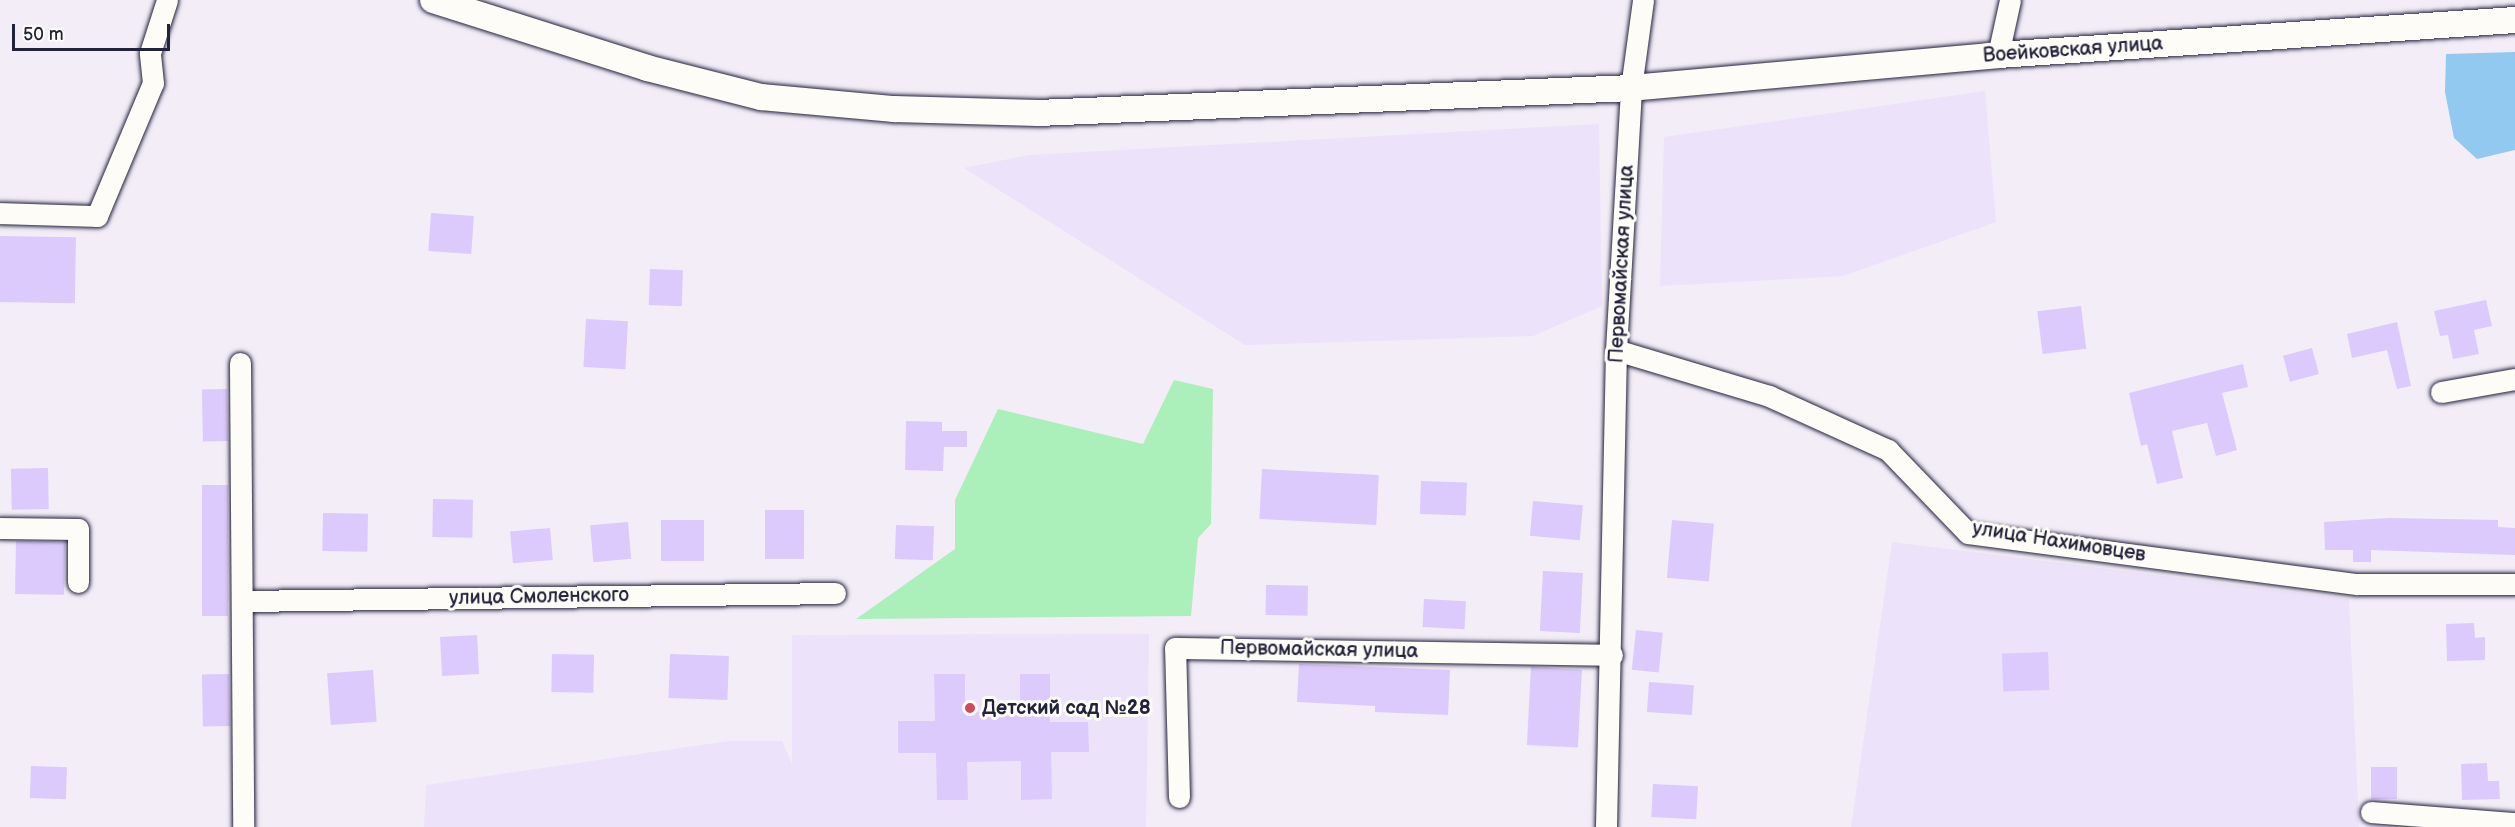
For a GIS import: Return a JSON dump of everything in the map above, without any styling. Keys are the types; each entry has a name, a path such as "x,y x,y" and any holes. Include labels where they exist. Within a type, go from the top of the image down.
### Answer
{"main road":[{"name":"Воейковская улица","path":"433,0 647,68 761,97 894,109 1038,112 1631,88 1998,55 2515,20"}],"street":[{"path":"0,213 97,216 153,84 150,53 167,0"},
{"name":"Первомайская улица","path":"1606,827 1612,655 1616,350 1631,88 1643,0"},
{"path":"1998,55 2010,0"},
{"name":"улица Нахимовцев","path":"1616,350 1769,396 1888,450 1968,532 2356,584 2515,584"},
{"path":"240,363 243,827"},
{"path":"2441,392 2515,379"},
{"path":"0,528 78,529 78,582"},
{"name":"улица Смоленского","path":"242,601 835,593"},
{"name":"Первомайская улица","path":"1179,797 1175,648 1612,655"},
{"path":"2371,812 2515,823"}],"shaded area":[{"path":"1985,91 1996,222 1843,276 1660,286 1664,137"},
{"path":"1599,124 1602,306 1533,336 1245,345 964,168 1029,155"},
{"path":"1892,542 2349,599 2359,827 1851,827"},
{"name":"Детский сад №28","path":"1149,634 1146,827 424,827 426,785 729,741 782,741 792,764 792,635"}],"green space":[{"path":"1174,380 1213,389 1211,524 1198,538 1191,616 856,619 955,549 955,500 998,409 1143,444"}],"water":[{"path":"2515,52 2515,150 2477,159 2454,138 2445,92 2446,54"}],"building":[{"path":"431,213 474,216 471,254 428,251"},
{"path":"0,236 76,237 75,303 0,302"},
{"path":"650,269 683,270 682,306 649,305"},
{"path":"2486,300 2492,326 2474,330 2479,354 2453,359 2448,335 2440,336 2434,311"},
{"path":"2081,306 2086,349 2043,354 2037,311"},
{"path":"586,319 628,321 625,369 583,367"},
{"path":"2397,322 2411,386 2397,389 2387,350 2352,358 2347,334"},
{"path":"2312,348 2319,374 2290,382 2283,356"},
{"path":"2243,364 2248,387 2222,393 2237,450 2216,456 2207,423 2172,431 2183,478 2157,484 2147,444 2141,446 2129,393"},
{"path":"202,389 227,389 228,441 203,441"},
{"path":"906,421 942,422 942,431 967,431 967,447 944,447 943,471 905,470"},
{"path":"48,468 49,509 12,510 11,469"},
{"path":"1262,469 1379,475 1376,525 1259,519"},
{"path":"1421,481 1467,483 1466,516 1420,514"},
{"path":"202,485 228,485 228,616 202,616"},
{"path":"433,499 473,500 472,538 432,537"},
{"path":"1533,501 1583,505 1580,540 1530,536"},
{"path":"765,510 804,510 804,559 765,559"},
{"path":"323,513 368,514 367,552 322,551"},
{"path":"2389,518 2498,520 2498,527 2515,528 2515,555 2371,550 2371,562 2353,562 2353,550 2325,550 2324,522"},
{"path":"661,520 704,520 704,561 661,561"},
{"path":"1672,520 1714,524 1709,581 1667,578"},
{"path":"628,522 631,559 593,562 590,525"},
{"path":"896,525 934,526 933,560 895,559"},
{"path":"550,528 553,560 513,563 510,531"},
{"path":"16,541 65,542 64,595 15,594"},
{"path":"1543,571 1583,573 1580,633 1540,631"},
{"path":"1266,585 1308,586 1307,616 1265,615"},
{"path":"1424,599 1466,601 1464,629 1423,627"},
{"path":"2474,623 2475,638 2485,637 2485,660 2447,661 2446,624"},
{"path":"1636,630 1663,633 1659,673 1632,670"},
{"path":"477,635 479,674 442,676 440,637"},
{"path":"2048,652 2049,690 2003,692 2002,654"},
{"path":"552,654 594,655 593,693 551,692"},
{"path":"670,654 729,656 727,700 668,698"},
{"path":"1299,664 1450,670 1448,715 1375,712 1375,706 1297,702"},
{"path":"1531,667 1582,670 1578,748 1527,745"},
{"path":"373,670 377,722 331,725 327,673"},
{"path":"202,674 229,674 230,726 203,726"},
{"path":"934,674 965,674 965,712 1020,711 1020,674 1050,674 1050,722 1088,722 1089,752 1051,752 1052,799 1021,800 1021,761 967,762 968,800 937,800 936,753 898,753 898,721 935,721"},
{"path":"1649,682 1694,685 1692,715 1647,712"},
{"path":"2487,763 2488,781 2499,781 2500,799 2462,800 2461,764"},
{"path":"31,766 67,767 66,799 30,798"},
{"path":"2371,767 2397,767 2397,799 2371,799"},
{"path":"1653,784 1698,786 1696,819 1651,817"}],"place":[{"name":"Детский сад №28","path":"970,708"}]}
